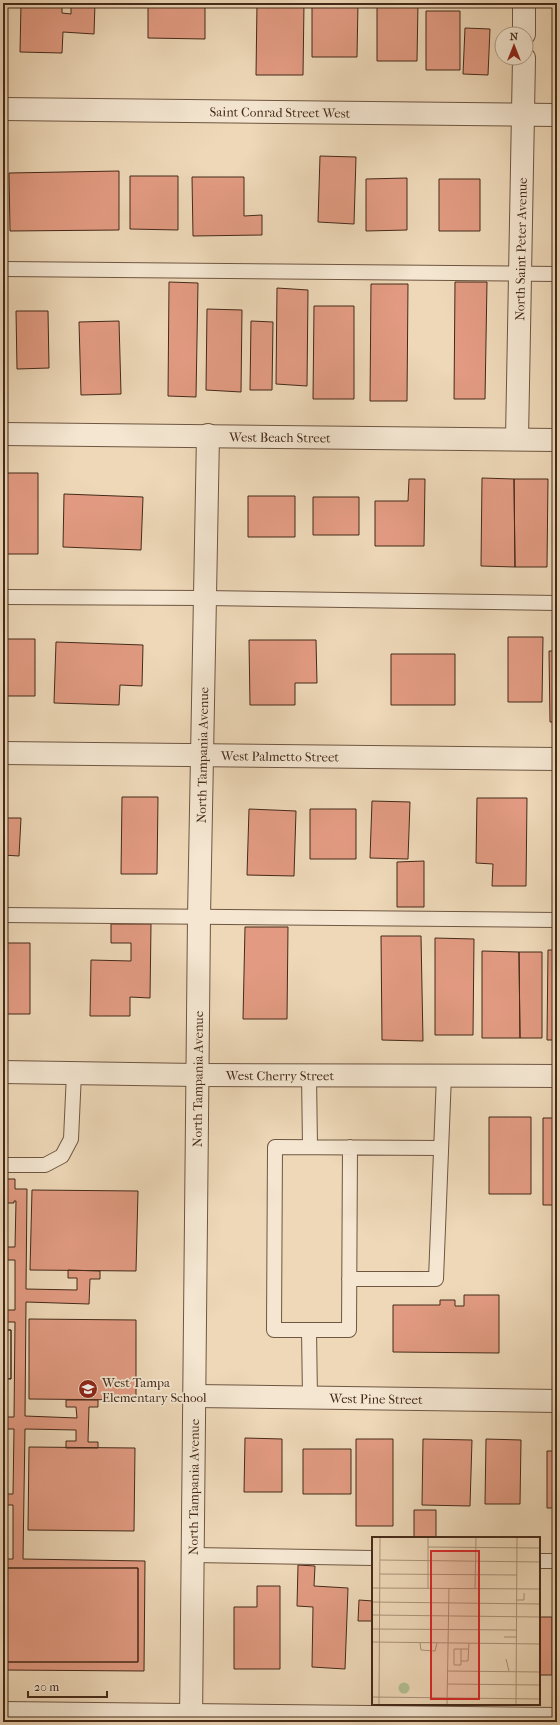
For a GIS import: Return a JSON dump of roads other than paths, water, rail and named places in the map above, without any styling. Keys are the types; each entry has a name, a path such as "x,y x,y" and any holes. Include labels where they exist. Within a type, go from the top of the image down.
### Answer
{"street":[{"path":"524,3 524,26"},
{"name":"North Saint Peter Avenue","path":"517,439 524,66"},
{"name":"Saint Conrad Street West","path":"3,109 557,115"},
{"name":"West Beach Street","path":"3,434 208,435 557,440"},
{"name":"North Tampania Avenue","path":"191,1718 201,756 208,435"},
{"name":"West Palmetto Street","path":"3,753 557,759"},
{"name":"West Cherry Street","path":"3,1072 197,1075 557,1076"},
{"name":"West Pine Street","path":"194,1396 557,1401"},
{"path":"3,1713 191,1718 557,1719"}],"lane":[{"path":"3,269 557,274"},
{"path":"3,598 204,598 557,603"},
{"path":"3,915 557,920"},
{"path":"3,1164 45,1165 62,1156 71,1140 74,1073"},
{"path":"309,1075 310,1147"},
{"path":"349,1279 436,1279 444,1075"},
{"path":"350,1147 349,1330 274,1330 275,1147 350,1147 441,1148"},
{"path":"309,1330 310,1398"},
{"path":"192,1555 372,1558"},
{"path":"540,1561 557,1561"}],"place":[{"name":"West Tampa Elementary School","path":"88,1389"}]}
